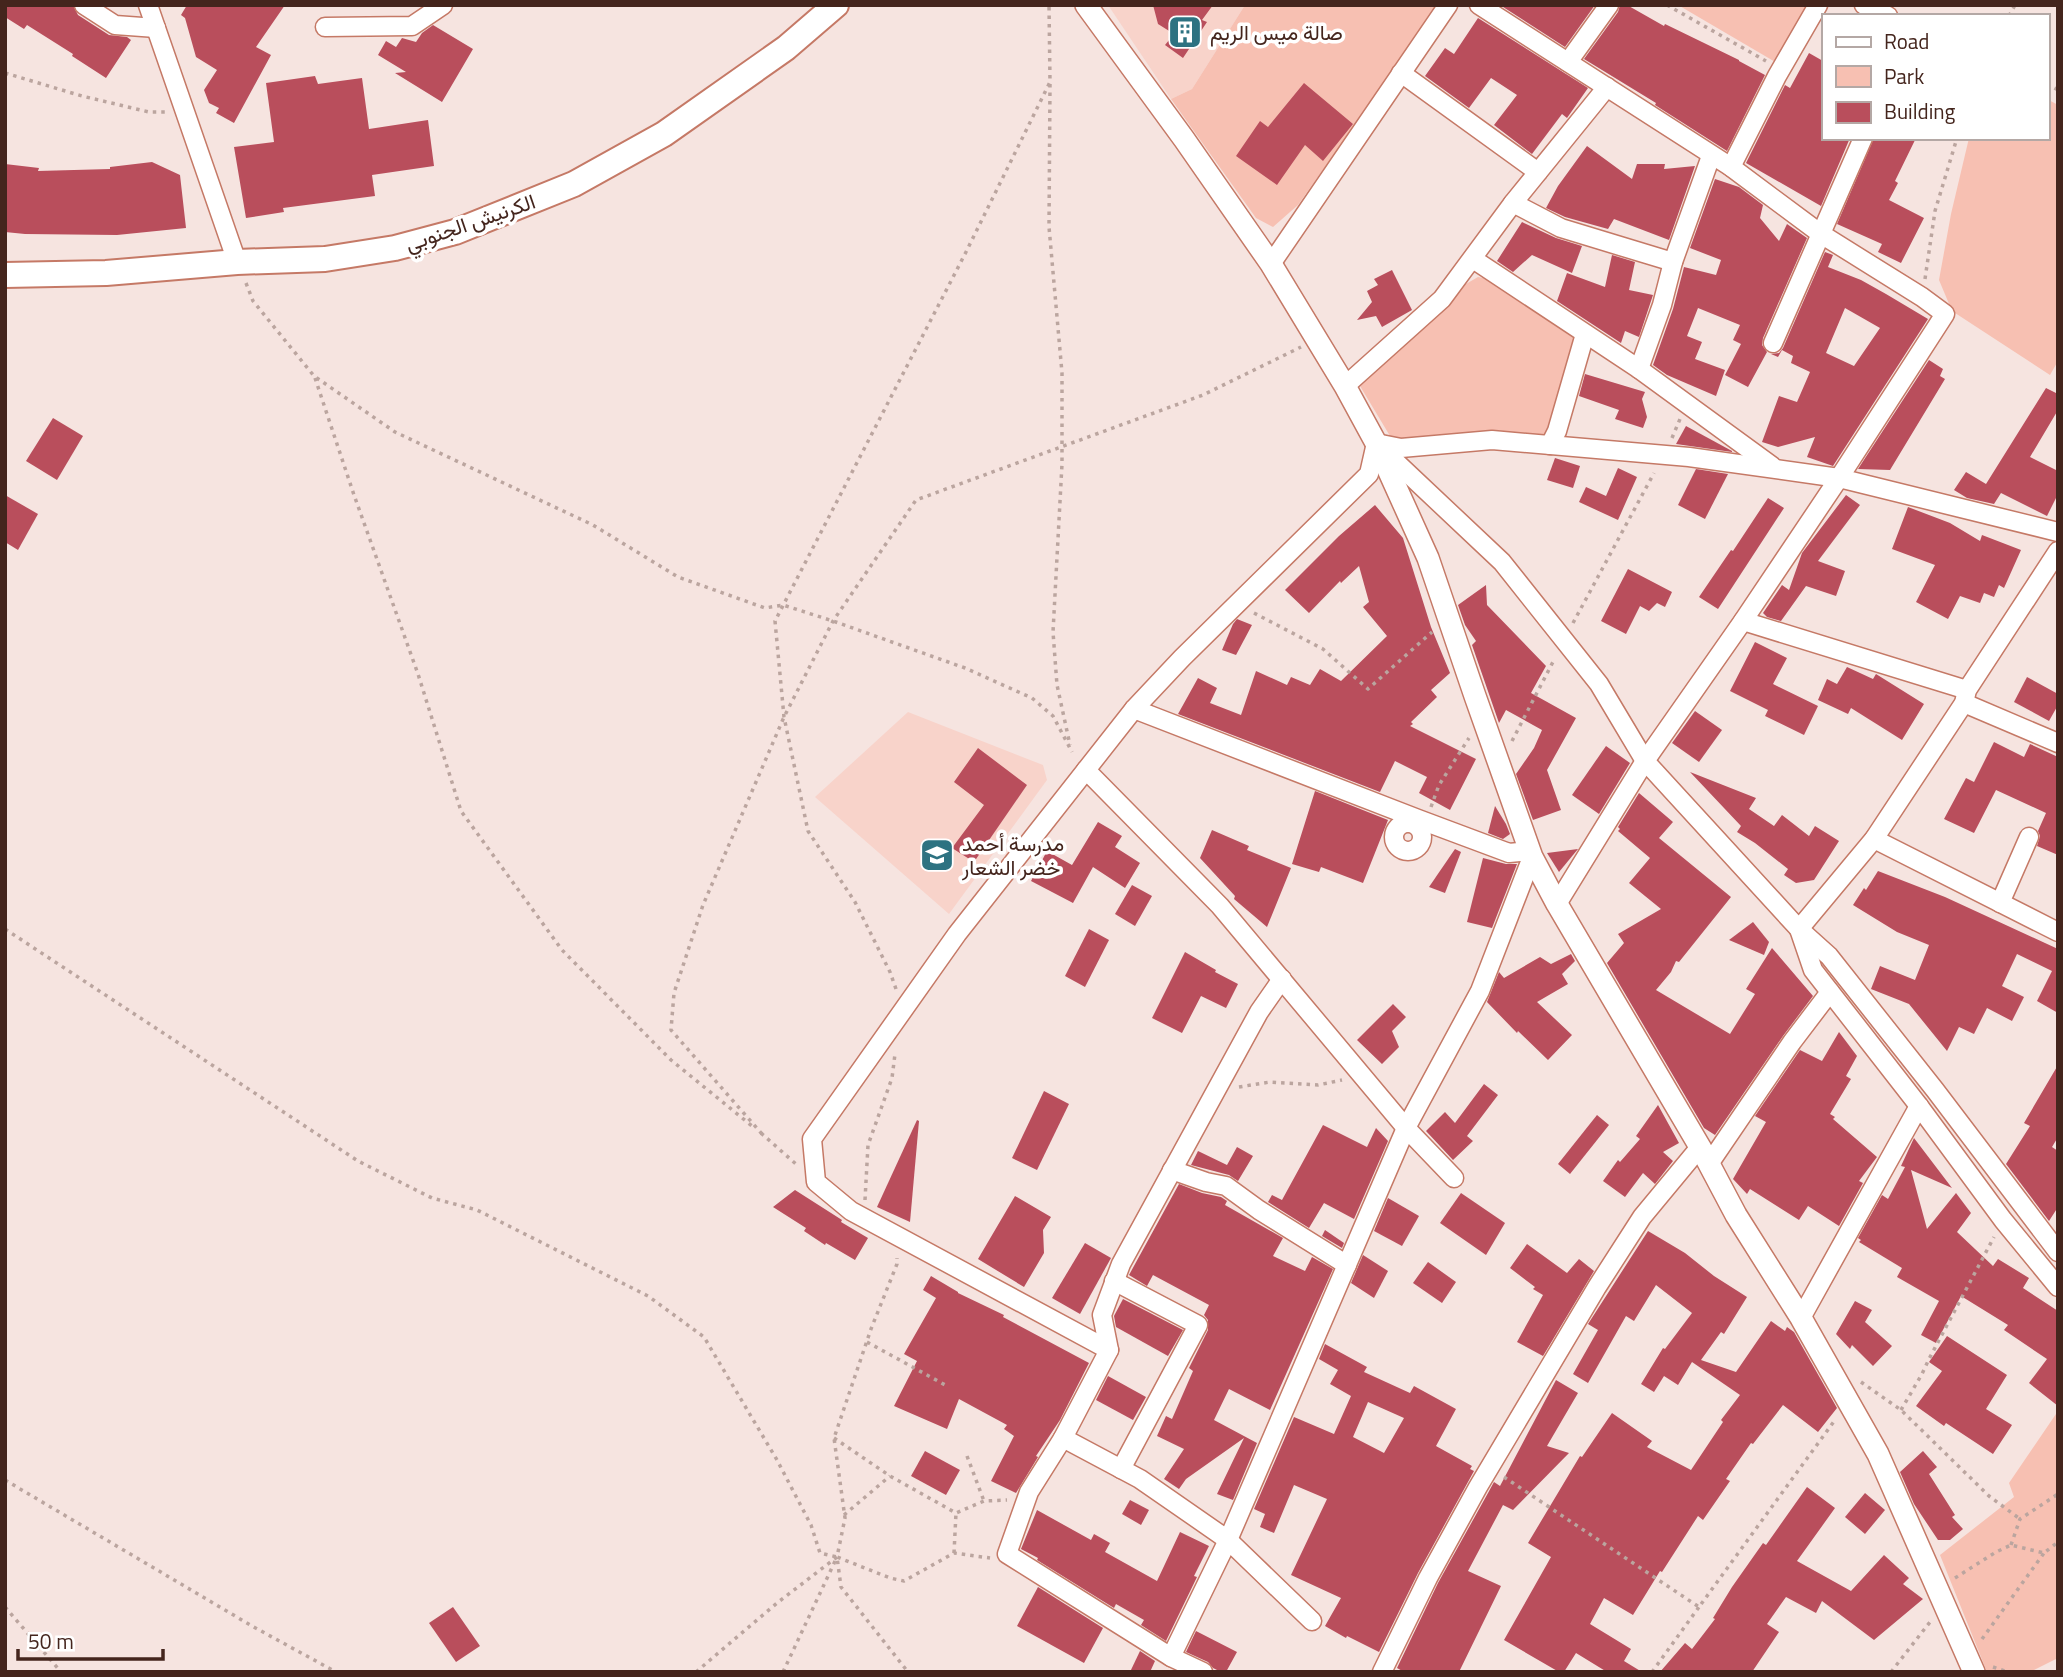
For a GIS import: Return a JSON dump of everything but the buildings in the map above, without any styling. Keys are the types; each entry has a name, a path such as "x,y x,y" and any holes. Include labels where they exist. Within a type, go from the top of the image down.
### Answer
{"main road":[{"name":"الكرنيش الجنوبي","path":"5,275 106,274 237,262 325,259 396,248 455,232 574,184 664,134 786,48 836,5"}],"street":[{"path":"84,5 115,25 156,28"},
{"path":"148,5 237,262"},
{"path":"325,27 412,26 443,5"},
{"path":"1086,5 1271,264 1345,386 1376,443 1428,558 1531,854 1736,1215 1801,1318 1878,1454 1971,1665"},
{"path":"1271,264 1448,5"},
{"path":"1479,5 1731,167 1821,234 1945,314 1839,478 1645,761 1557,904"},
{"path":"1568,62 1609,5"},
{"path":"1731,167 1818,5"},
{"path":"1864,5 1884,14"},
{"path":"1401,73 1538,172"},
{"path":"1345,386 1442,299 1513,203 1606,87"},
{"path":"1773,343 1862,140"},
{"path":"1639,369 1711,156"},
{"path":"1513,203 1561,228 1673,262"},
{"path":"1473,259 1639,369 1775,469"},
{"path":"1550,445 1557,431 1585,334"},
{"path":"1376,443 1401,448 1492,440 1664,454 1839,478 2058,533"},
{"path":"1109,1350 851,1211 816,1182 812,1139 957,934 1134,709 1368,474 1376,443"},
{"path":"1376,443 1502,562 1599,684 1645,761 1799,929 1829,956 2058,1252"},
{"path":"1799,929 1874,839 2056,559"},
{"path":"1743,621 1965,696 2058,743"},
{"path":"1134,709 1420,822 1509,853 1531,854"},
{"path":"1086,770 1220,906 1406,1128 1454,1178"},
{"path":"2000,903 2029,837"},
{"path":"1874,839 2058,932"},
{"path":"1171,1657 1228,1540 1406,1128 1480,991 1531,854"},
{"path":"1799,929 1813,970 1919,1106 2003,1220 2058,1287"},
{"path":"1203,1672 1171,1657 1007,1554 1027,1498 1063,1438 1109,1350 1102,1315 1121,1264 1259,1012 1282,979"},
{"path":"1382,1672 1428,1578 1489,1467 1642,1217 1704,1156 1830,992"},
{"path":"1801,1318 1919,1106"},
{"path":"1172,1170 1226,1186 1347,1265"},
{"path":"1114,1281 1198,1325 1121,1469"},
{"path":"1063,1438 1140,1479 1228,1540 1312,1620"}],"path":[{"path":"1049,5 1049,227 1062,373 1062,446 1053,632 1056,685 1072,752"},
{"path":"1668,5 1781,70"},
{"path":"5,73 149,112 185,113"},
{"path":"902,1011 890,972 855,902 808,831 784,717 775,621 966,252 1049,82"},
{"path":"1922,297 1935,211 1956,140"},
{"path":"237,262 253,301 314,376 395,432 593,525 678,577 765,608 783,605 833,621 964,668 1032,698 1053,716 1072,752 1086,770"},
{"path":"762,1134 671,1030 674,993 702,905 784,717 833,621 916,500 1203,395 1317,339"},
{"path":"314,376 418,674 461,811 562,950 671,1060 816,1182"},
{"path":"1500,766 1664,454 1686,404"},
{"path":"1237,604 1323,649 1368,689 1448,617"},
{"path":"1420,822 1439,785 1482,717"},
{"path":"5,929 358,1161 432,1198 478,1210 649,1296 704,1336 777,1460 811,1525 820,1553 904,1581 954,1553 997,1560 1007,1554"},
{"path":"865,1202 868,1145 891,1078 896,1051"},
{"path":"1216,1090 1270,1082 1318,1085 1363,1076"},
{"path":"1900,1410 1922,1374 2003,1220"},
{"path":"783,1672 837,1557 844,1515 834,1438 897,1264 896,1235"},
{"path":"867,1342 947,1386"},
{"path":"1856,1379 1900,1410 1989,1496 2020,1519"},
{"path":"1652,1672 1848,1401"},
{"path":"834,1438 890,1476 956,1513"},
{"path":"967,1457 984,1501"},
{"path":"1489,1467 1699,1606"},
{"path":"844,1515 890,1476"},
{"path":"5,1480 335,1672"},
{"path":"2011,1545 2020,1519 2058,1494"},
{"path":"956,1513 984,1501 1027,1498"},
{"path":"954,1553 956,1513"},
{"path":"1971,1665 2045,1553 2058,1542"},
{"path":"1891,1672 1941,1597 1996,1552 2011,1545 2045,1553"},
{"path":"696,1672 777,1603 837,1557"},
{"path":"837,1557 841,1587 908,1672"},
{"path":"5,1607 61,1672"}],"shaded area":[{"name":"صالة ميس الريم","path":"1108,5 1245,5 1192,89 1171,99"},
{"name":"مدرسة أحمد خضر الشعار","path":"908,712 1043,765 1047,780 949,914 815,797"}],"green space":[{"path":"1245,5 1439,5 1298,205 1273,227 1256,218 1171,99 1192,89"},
{"path":"1678,5 1808,5 1777,63"},
{"path":"2049,100 2058,105 2058,361 2050,375 1952,311 1939,280 1969,140 2049,140"},
{"path":"1478,277 1488,279 1578,339 1548,433 1537,436 1494,430 1410,442 1399,441 1390,436 1360,386 1425,327 1459,288"},
{"path":"2058,1411 2058,1658 2030,1672 1987,1672 1940,1555 2014,1497 2009,1483"}],"place":[{"name":"صالة ميس الريم","path":"1185,32"},
{"name":"مدرسة أحمد خضر الشعار","path":"937,855"}]}
